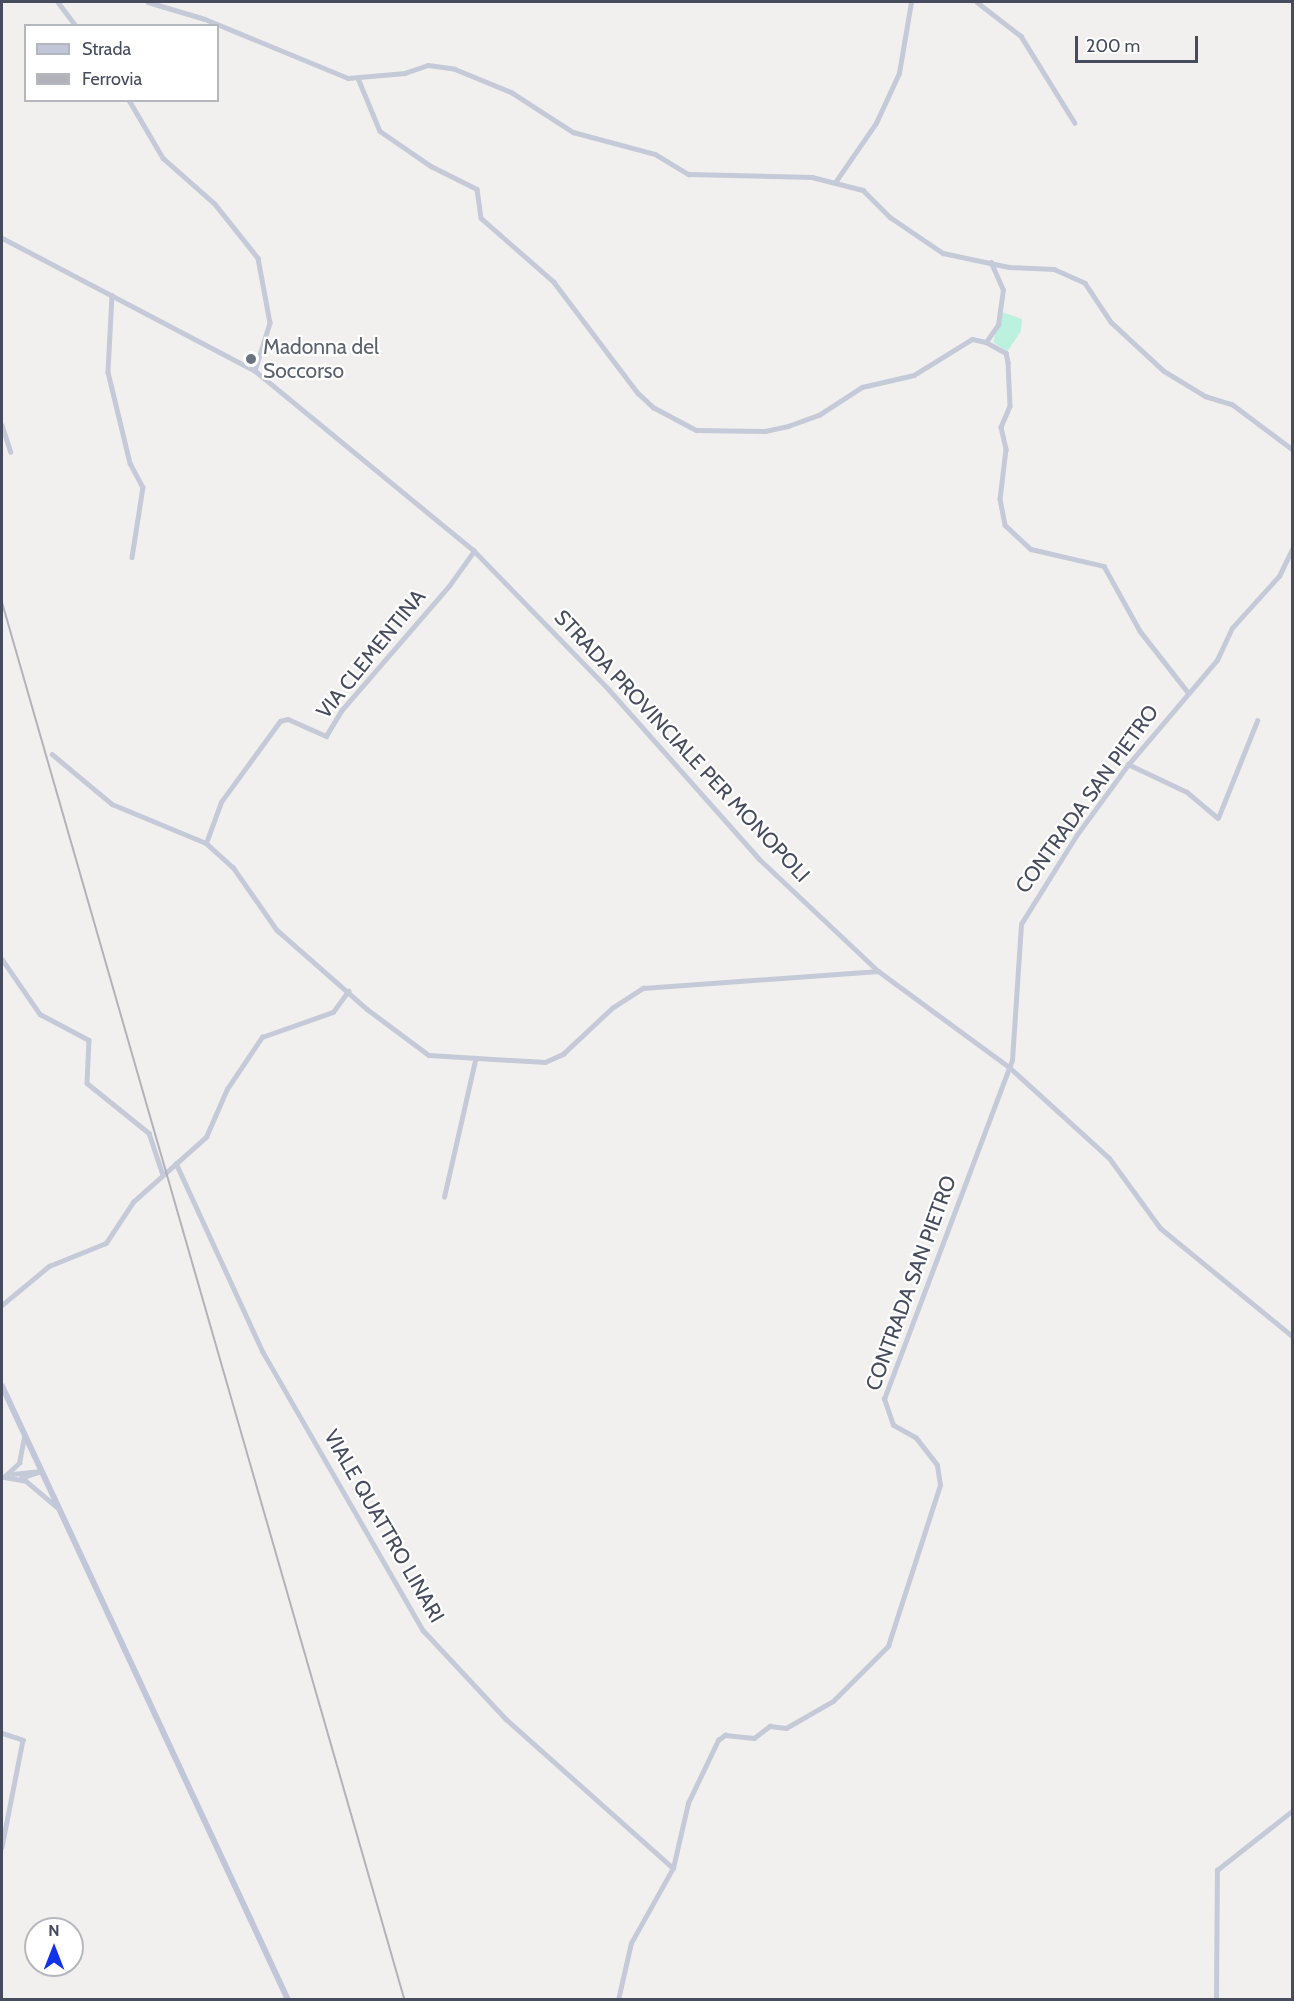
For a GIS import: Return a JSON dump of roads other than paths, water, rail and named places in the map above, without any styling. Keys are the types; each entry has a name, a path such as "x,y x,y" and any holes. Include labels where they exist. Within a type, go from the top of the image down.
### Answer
{"main road":[{"path":"2,1386 288,2000"}],"street":[{"path":"58,2 74,24"},
{"path":"148,2 209,24"},
{"path":"836,181 876,123 899,73 911,2"},
{"path":"977,2 1021,36 1075,123"},
{"path":"219,28 358,78 438,64 511,92 573,132 655,154 688,174 836,181 868,193 890,217 936,250 991,263 1054,269 1085,283 1111,322 1164,371 1205,396 1232,404 1293,449"},
{"path":"358,78 380,131 431,166 477,189 482,218 554,282 638,393 691,428 782,428 819,415 862,387 914,375 972,339 986,342 1005,353 1008,362 1010,406 1001,428 1006,449 1000,499 1005,525 1031,549 1104,566 1140,631 1187,691"},
{"path":"130,102 163,158 215,204 258,258 270,323 255,370"},
{"name":"STRADA PROVINCIALE PER MONOPOLI","path":"2,238 255,370 474,550 609,690 759,859 878,971 1010,1068 1109,1158 1160,1228 1293,1336"},
{"path":"986,342 998,325 1003,290 991,263"},
{"path":"112,296 107,368 130,463 143,487 132,557"},
{"path":"2,425 11,452"},
{"name":"CONTRADA SAN PIETRO","path":"618,2000 631,1943 673,1868 688,1803 722,1736 749,1739 770,1726 786,1728 833,1701 888,1646 940,1485 937,1465 916,1438 893,1425 885,1394 1010,1068 1021,924 1026,910 1128,765 1187,691 1217,660 1233,628 1279,576 1293,549"},
{"name":"VIA CLEMENTINA","path":"206,843 231,786 280,721 288,719 326,736 341,711 449,586 474,550"},
{"path":"1128,765 1187,792 1218,818 1257,721"},
{"path":"52,754 112,804 206,843 233,867 272,925 424,1053 528,1064 558,1057 612,1008 643,988 878,971"},
{"path":"2,959 40,1014 89,1040 87,1083 152,1136 163,1175"},
{"path":"2,1305 49,1266 101,1247 133,1202 206,1137 227,1089 262,1037 333,1012 344,992 350,991"},
{"path":"444,1197 475,1060"},
{"name":"VIALE QUATTRO LINARI","path":"176,1163 263,1352 423,1630 506,1719 673,1868"},
{"path":"5,1477 23,1456 23,1432"},
{"path":"5,1477 26,1469 41,1471"},
{"path":"18,1479 41,1471"},
{"path":"5,1477 18,1479 42,1491 59,1510"},
{"path":"2,1733 23,1740 2,1847"},
{"path":"1216,2000 1216,1870 1293,1811"}],"railway":[{"path":"2,601 405,2000"}],"place":[{"name":"Madonna del Soccorso","path":"251,359"}]}
